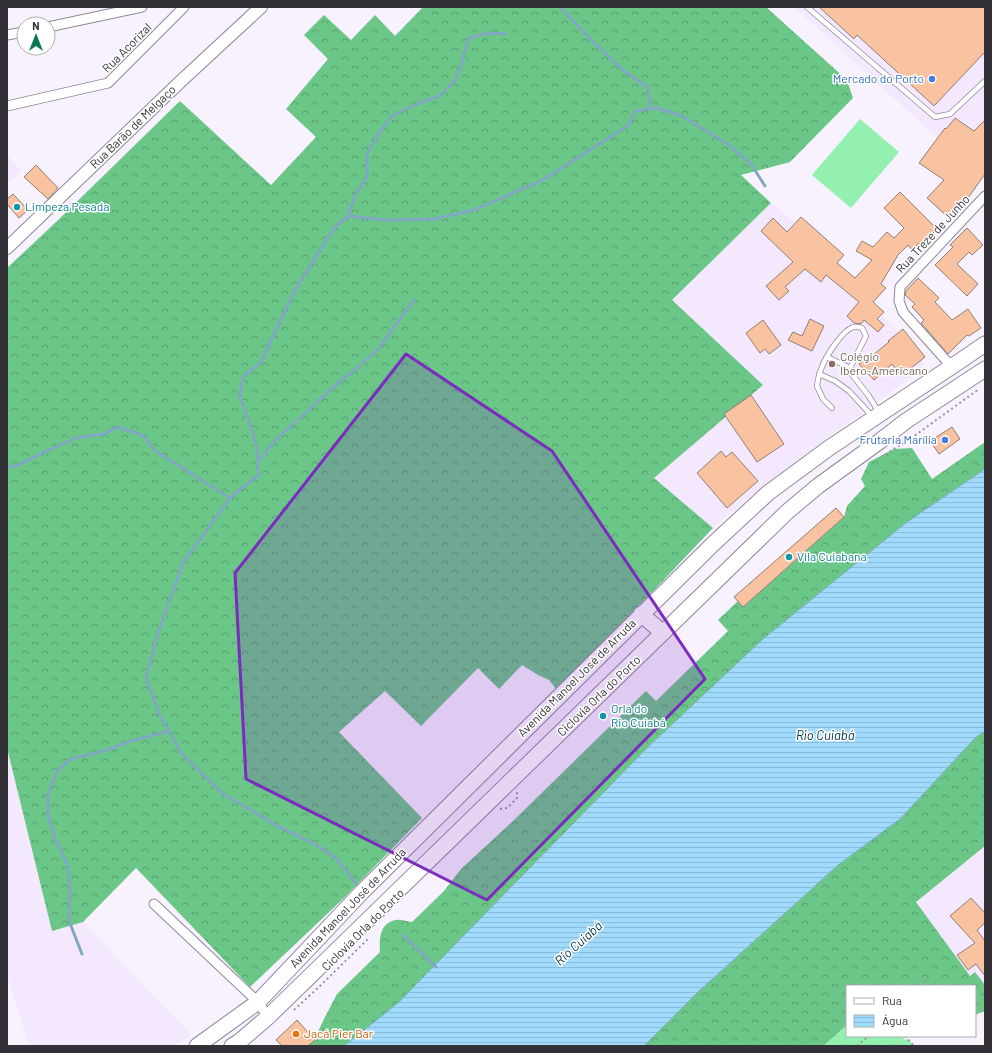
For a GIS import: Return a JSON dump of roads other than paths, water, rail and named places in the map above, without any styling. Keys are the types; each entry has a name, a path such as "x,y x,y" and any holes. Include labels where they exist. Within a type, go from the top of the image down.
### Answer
{"main road":[{"name":"Avenida Manoel José de Arruda","path":"197,1046 258,1002 362,892 641,614 768,493 829,448 985,344"},
{"name":"Avenida Manoel José de Arruda","path":"232,1046 268,1017 782,517 818,486 906,421 985,369"},
{"path":"641,614 663,633"}],"street":[{"path":"56,25 142,7"},
{"name":"Rua Acorizal","path":"7,106 108,83 184,7"},
{"name":"Rua Barão de Melgaço","path":"7,248 181,81 261,7"},
{"name":"Rua Treze de Junho","path":"951,366 903,312 899,301 900,287 985,196"},
{"path":"154,904 258,1002 268,1017"}],"lane":[{"path":"807,7 935,117 950,114 985,81"},
{"path":"832,408 823,399 816,386 822,365 846,332 854,327 862,328 866,336 850,368 851,374 868,395 877,416"},
{"path":"827,357 850,368"},
{"path":"819,374 835,381 849,391 877,416"}],"water":[{"name":"Rio Cuiabá","path":"985,469 985,731 975,738 900,819 838,865 698,992 644,1046 344,1046 398,1003 647,748 763,639 907,522"}],"waterway":[{"path":"560,7 594,43 623,70 647,87 651,109"},
{"path":"348,216 355,196 367,176 367,154 379,133 392,116 417,104 439,96 454,82 461,66 469,38 488,33 506,34"},
{"path":"357,885 337,859 318,846 276,825 222,793 183,755 160,716 146,678 158,633 183,563 230,498 258,476 257,449 240,396 243,377 261,362 294,292 334,228 348,216 385,220 434,219 474,210 543,180 629,125 635,111 656,108 680,115 726,143 751,164 765,186"},
{"path":"258,461 274,442 331,389 379,348 414,300"},
{"path":"7,467 16,466 76,438 104,434 117,427 142,435 157,452 230,498"},
{"path":"82,954 69,921 70,890 68,866 55,839 48,816 48,795 57,771 71,759 107,750 131,741 169,731"},
{"path":"403,935 436,967"}],"place":[{"name":"Mercado do Porto","path":"932,79"},
{"name":"Limpeza Pesada","path":"17,207"},
{"name":"Colégio Ibero-Americano","path":"832,364"},
{"name":"Frutaria Marília","path":"945,440"},
{"name":"Vila Cuiabana","path":"789,557"},
{"name":"Orla do Rio Cuiabá","path":"603,716"},
{"name":"Jacá Pier Bar","path":"296,1034"}]}
